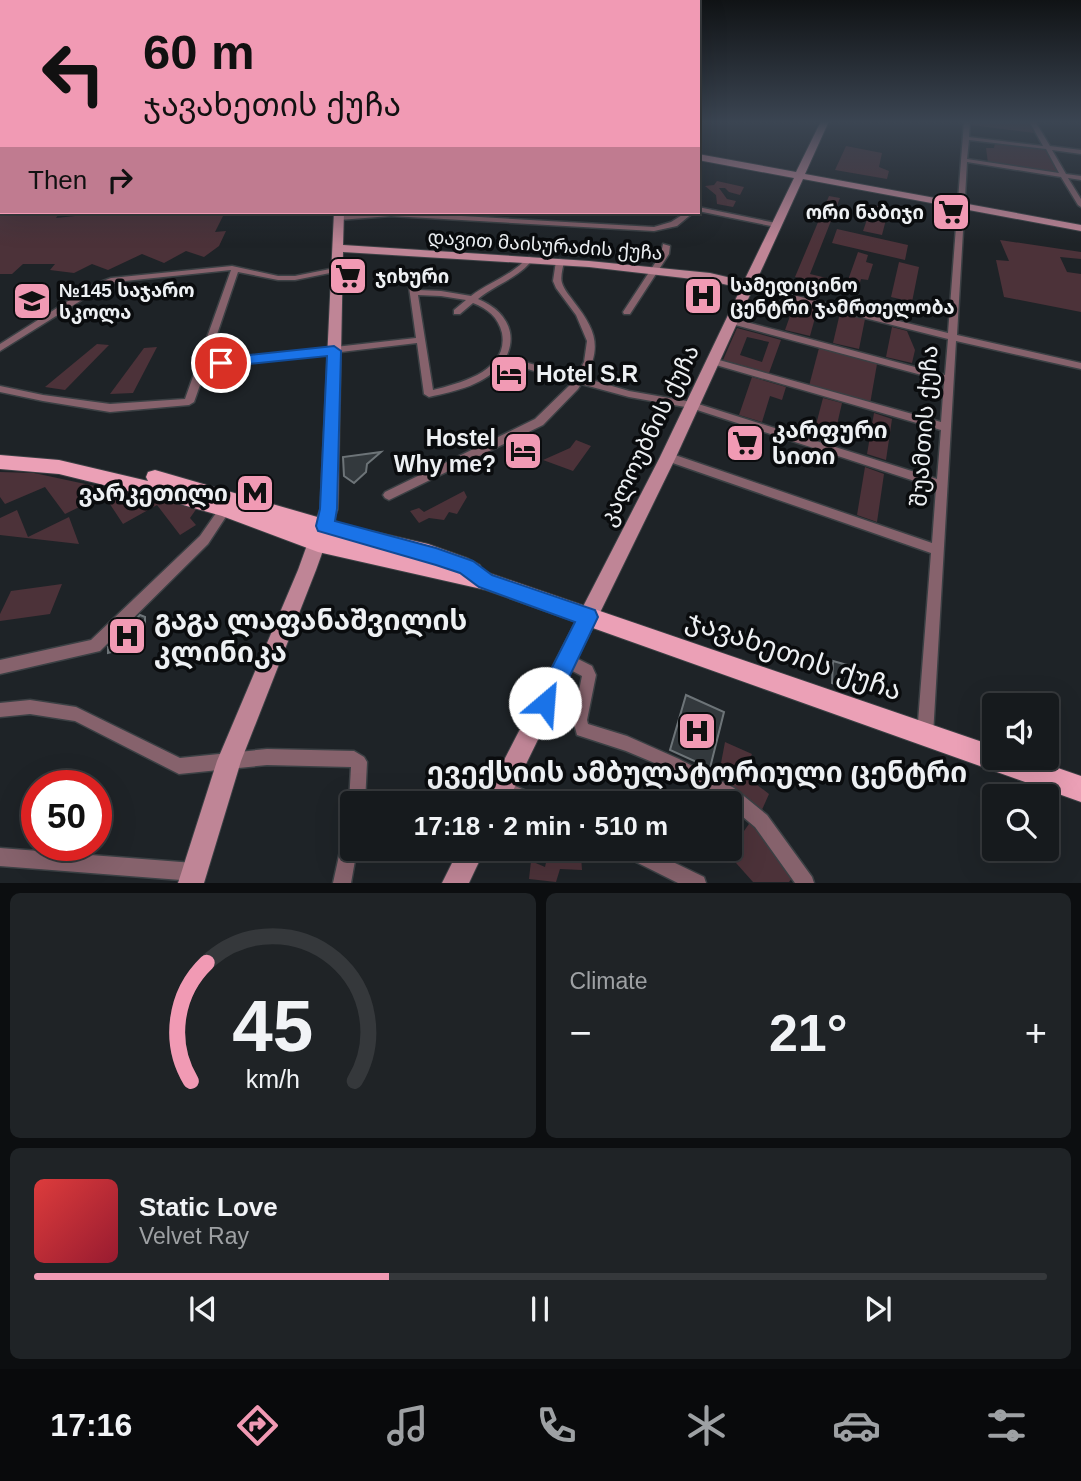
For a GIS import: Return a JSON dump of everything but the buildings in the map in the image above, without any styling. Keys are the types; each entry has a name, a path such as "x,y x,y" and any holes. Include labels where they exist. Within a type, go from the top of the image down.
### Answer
{"main road":[{"name":"ჯავახეთის ქუჩა","path":"0,452 51,455 233,497 321,534"},
{"name":"ჯავახეთის ქუჩა","path":"0,462 59,467 169,493 486,581 1081,789"}],"street":[{"path":"725,162 1081,228"},
{"name":"კალოუბნის ქუჩა","path":"500,791 668,457 807,162"},
{"name":"შუამთის ქუჩა","path":"925,735 964,162"},
{"path":"978,162 1081,178"},
{"path":"1055,162 1081,205"},
{"path":"700,209 776,225"},
{"path":"0,857 192,878 229,761 321,534 328,509 339,215 391,214 654,229 674,224 688,214"},
{"path":"626,312 666,252 666,246"},
{"name":"დავით მაისურაძის ქუჩა","path":"338,248 560,261 655,270 748,286"},
{"path":"457,312 486,288 521,269 529,259"},
{"path":"560,261 560,288 586,326 591,341 589,362 577,381 561,402 539,422 389,495 536,421 577,381"},
{"path":"0,348 110,281 234,269 284,278 337,269"},
{"path":"0,388 43,398 110,408 189,401 234,269"},
{"path":"748,286 951,337 1081,366"},
{"path":"414,290 472,299 486,306 502,321 507,342 502,359 477,379 429,394 414,290"},
{"path":"730,321 948,379"},
{"path":"202,365 420,340"},
{"path":"502,359 629,394 692,405 942,485"},
{"path":"712,361 945,427"},
{"path":"668,457 937,550"},
{"path":"0,667 94,646 204,540 225,509"},
{"path":"566,660 589,674 580,720 582,730 626,744 674,764 728,794 761,821 806,883"},
{"path":"0,710 30,707 76,714 179,766 267,757 354,759 359,762 358,791"},
{"path":"342,883 346,861"},
{"path":"455,883 466,861"},
{"path":"653,861 698,883"}],"shaded area":[{"path":"839,162 880,162 879,167 889,171 887,179 835,170"},
{"path":"1053,162 1060,173 988,163"},
{"path":"717,181 744,187 740,195 719,188 727,199 736,201 733,207 717,204 716,195 705,186 714,185"},
{"path":"829,196 840,198 810,274 835,280 833,287 795,277"},
{"path":"872,205 889,208 882,235 863,231"},
{"path":"0,214 59,214 56,218 76,214 224,214 215,232 226,231 219,246 204,257 186,251 164,263 142,254 108,270 92,264 74,273 50,270 55,264 23,264 12,274 0,274"},
{"path":"837,229 908,245 905,260 832,243"},
{"path":"1000,240 1081,252 1081,259 1060,257 1067,272 1081,274 1081,312 1004,297 996,260 1009,261"},
{"path":"858,252 868,255 866,262 873,264 868,280 861,279 859,286 847,283"},
{"path":"899,262 919,267 912,302 891,297"},
{"path":"795,302 818,307 810,336 785,330"},
{"path":"840,313 865,319 859,349 833,343"},
{"path":"892,327 907,331 915,350 912,363 886,357"},
{"path":"737,328 781,340 769,373 723,360","holes":["747,337 769,342 762,362 740,355"]},
{"path":"97,344 109,345 65,390 45,387"},
{"path":"157,347 133,393 110,394 144,348"},
{"path":"819,348 877,364 870,404 809,386"},
{"path":"752,377 786,387 782,400 770,396 762,422 739,415"},
{"path":"823,398 842,403 833,442 813,436"},
{"path":"874,413 892,419 886,460 867,454"},
{"path":"576,440 591,446 573,471 543,460 570,448"},
{"path":"865,467 884,474 877,522 857,515"},
{"path":"0,472 34,473 197,508 190,518 196,525 180,535 157,505 123,524 104,495 65,514 45,487 5,504 0,497"},
{"path":"464,491 467,497 457,514 449,512 444,520 429,518 419,523 410,511 419,508 424,512"},
{"path":"17,510 28,537 69,517 79,544 0,535 0,518"},
{"path":"62,584 50,614 0,621 0,614 11,591"},
{"path":"725,742 752,754 743,774 769,794 761,812 742,797 742,791 734,791 718,779"},
{"path":"751,821 793,877 789,882 753,882 734,861 742,861 742,834"},
{"path":"531,861 545,867 546,861 581,861 582,870 560,869 556,882 529,879"}],"place":[{"name":"ორი ნაბიჯი","path":"951,212"},
{"name":"ჯიხური","path":"348,276"},
{"name":"სამედიცინო ცენტრი ჯამრთელობა","path":"703,296"},
{"name":"№145 საჯარო სკოლა","path":"32,301"},
{"name":"Hotel S.R","path":"509,374"},
{"name":"კარფური სითი","path":"745,443"},
{"name":"Hostel Why me?","path":"523,451"},
{"name":"ვარკეთილი","path":"255,493"},
{"name":"გაგა ლაფანაშვილის კლინიკა","path":"127,636"},
{"name":"ევექსიის ამბულატორიული ცენტრი","path":"697,731"}],"route":[{"path":"221,363 334,351 328,509 325,526 436,556 467,567 486,581 588,617 545,703"}]}
